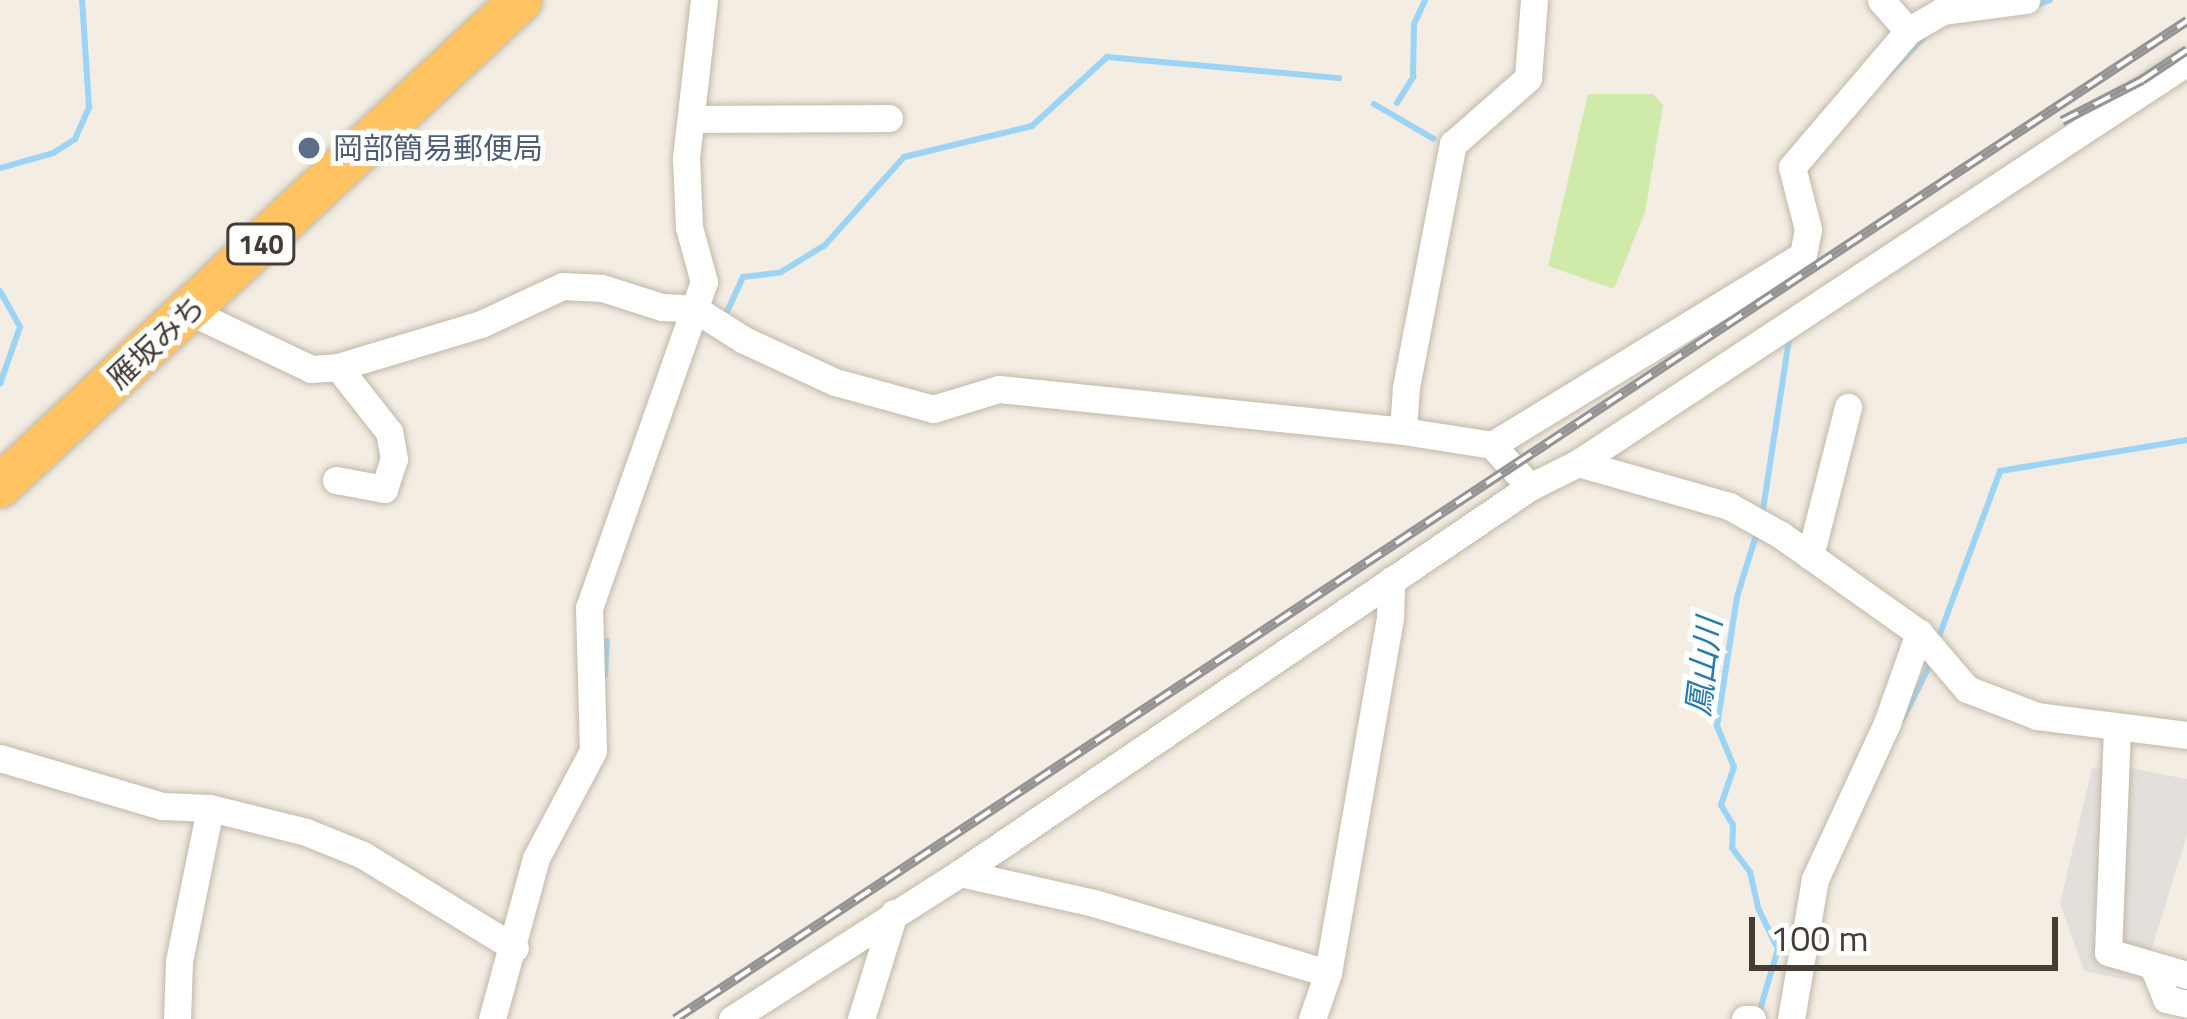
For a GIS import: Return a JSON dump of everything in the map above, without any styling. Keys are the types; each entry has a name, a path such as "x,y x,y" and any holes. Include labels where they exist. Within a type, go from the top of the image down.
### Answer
{"highway":[{"name":"雁坂みち","path":"0,486 521,0"}],"street":[{"path":"492,1019 536,858 593,751 589,608 704,283 689,227 686,158 704,0"},
{"path":"1403,431 1410,367 1453,144 1528,78 1534,0"},
{"path":"1881,0 1908,32"},
{"path":"1498,449 1802,254 1808,230 1792,167 1908,32 1942,11 2026,0"},
{"path":"732,1019 960,873 1530,488 1578,463 2187,62"},
{"path":"691,118 890,118"},
{"path":"189,311 311,369 338,367 481,324 563,286 602,288 662,307 695,309 744,340 835,382 933,409 999,389 1403,431 1498,449 1530,488"},
{"path":"336,480 384,489 394,459 389,433 338,367"},
{"path":"1810,556 1848,407"},
{"path":"1578,463 1729,506 1919,633 1967,688 2038,716 2187,734"},
{"path":"1312,1019 1328,973 1390,618 1391,580"},
{"path":"1790,1019 1815,879 1887,723 1919,633"},
{"path":"2117,729 2108,952 2187,975"},
{"path":"0,758 162,806 210,808 306,832 363,855 515,948"},
{"path":"177,1019 179,961 210,808"},
{"path":"960,873 1094,903 1328,973"},
{"path":"861,1019 894,913"},
{"path":"2152,966 2167,999 2187,1004"}],"green space":[{"path":"1588,94 1653,94 1663,105 1645,212 1614,289 1548,266"}],"shaded area":[{"path":"2125,767 2187,779 2187,835 2141,983 2084,971 2060,903 2092,768"}],"waterway":[{"path":"0,168 53,153 75,139 89,107 82,0"},
{"path":"1397,103 1413,77 1414,24 1425,0"},
{"name":"鳳山川","path":"2031,7 2050,0"},
{"name":"鳳山川","path":"1886,77 1927,34"},
{"path":"725,316 743,277 781,272 825,245 904,157 1032,126 1107,57 1339,78"},
{"path":"1374,104 1434,139"},
{"path":"0,291 20,327 0,384"},
{"name":"鳳山川","path":"1762,516 1790,334"},
{"name":"鳳山川","path":"1938,639 2000,471 2187,440"},
{"name":"鳳山川","path":"1758,529 1737,597 1717,726 1734,767 1721,805 1733,825 1732,848 1750,872 1758,908 1778,949 1758,1016"},
{"path":"605,675 607,641"},
{"name":"鳳山川","path":"1902,720 1931,663"}],"railway":[{"path":"675,1019 2187,21"},
{"path":"2062,121 2142,80 2187,50"}],"place":[{"name":"岡部簡易郵便局","path":"309,148"}]}
